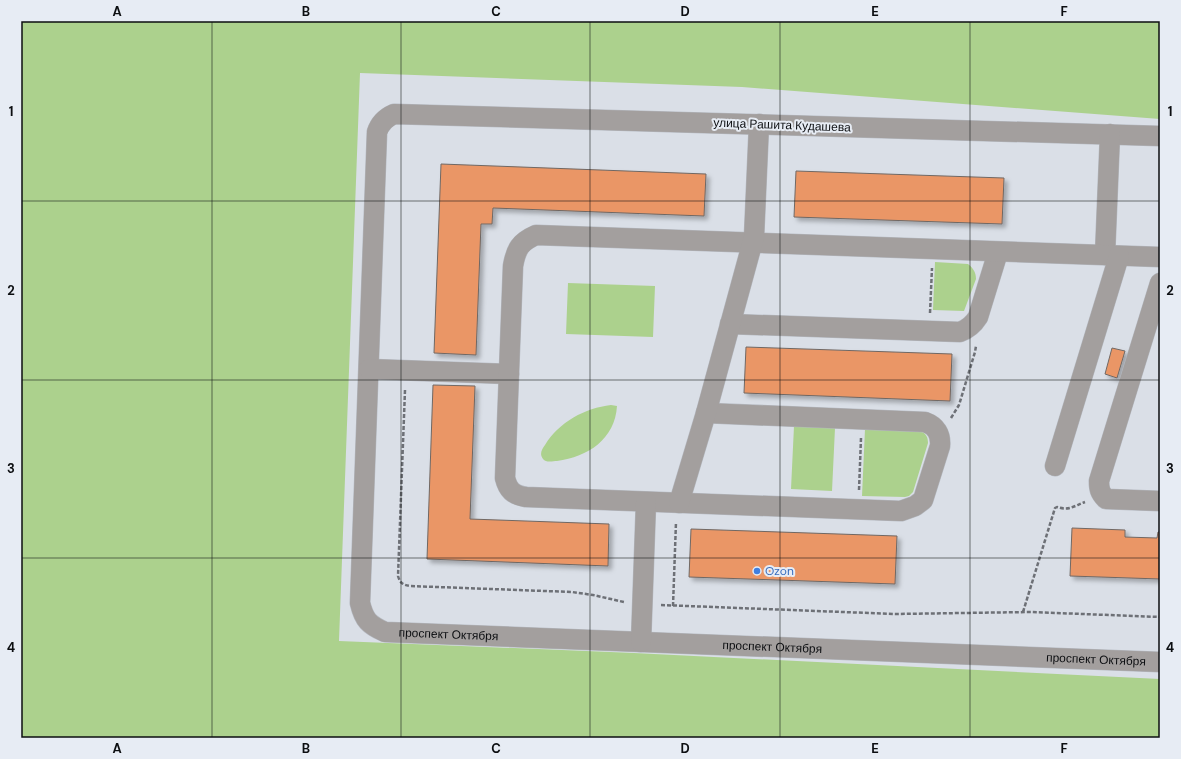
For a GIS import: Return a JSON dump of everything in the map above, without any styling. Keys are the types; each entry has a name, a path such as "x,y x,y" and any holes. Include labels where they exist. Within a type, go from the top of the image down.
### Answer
{"street":[{"name":"улица Рашита Кудашева","path":"385,632 367,622 362,613 360,603 377,132 382,122 387,117 394,114 1160,136"},
{"path":"678,503 706,413 753,242 759,124"},
{"path":"1055,466 1112,256 1110,134"},
{"path":"706,413 925,422 929,423 937,430 941,441 923,500 915,506 901,511 518,496 507,486 505,478 513,266 515,254 519,246 526,239 536,235 1160,257"},
{"path":"730,324 960,332 971,326 978,317 998,252"},
{"path":"1160,283 1099,481 1099,487 1102,495 1106,499 1160,501"},
{"path":"369,369 509,374"},
{"path":"641,642 646,502"},
{"name":"проспект Октября","path":"385,632 1160,662"}],"path":[{"path":"929,331 932,249"},
{"path":"937,430 948,421 959,405 975,352 975,339 971,326"},
{"path":"405,370 398,576 404,586 583,593 643,605 889,614 1023,612 1160,617"},
{"path":"858,509 861,419"},
{"path":"1023,612 1055,508 1070,509 1102,495"},
{"path":"673,606 678,503"}],"green space":[{"path":"21,21 1160,21 1160,119 742,87 360,73 339,641 634,653 1160,679 1160,738 21,738"},
{"path":"935,262 968,264 974,270 976,279 964,311 933,310"},
{"path":"568,283 655,286 653,337 566,334"},
{"path":"611,405 617,406 615,418 611,428 598,444 589,451 568,459 550,462 543,459 541,452 543,448 558,429 565,423 592,409"},
{"path":"794,426 835,428 832,491 791,489"},
{"path":"865,429 921,431 928,439 913,492 909,496 862,496"}],"building":[{"path":"441,164 706,174 704,216 493,208 492,224 481,224 476,355 434,353"},
{"path":"796,171 1004,178 1002,224 794,217"},
{"path":"746,347 952,354 950,401 744,393"},
{"path":"1112,348 1125,351 1117,378 1105,374"},
{"path":"433,385 475,386 470,519 609,524 608,566 427,559"},
{"path":"1072,528 1125,530 1125,537 1157,538 1158,532 1160,532 1160,579 1070,576"},
{"path":"691,529 897,536 895,584 689,577"}],"place":[{"name":"Ozon","path":"757,571"}]}
